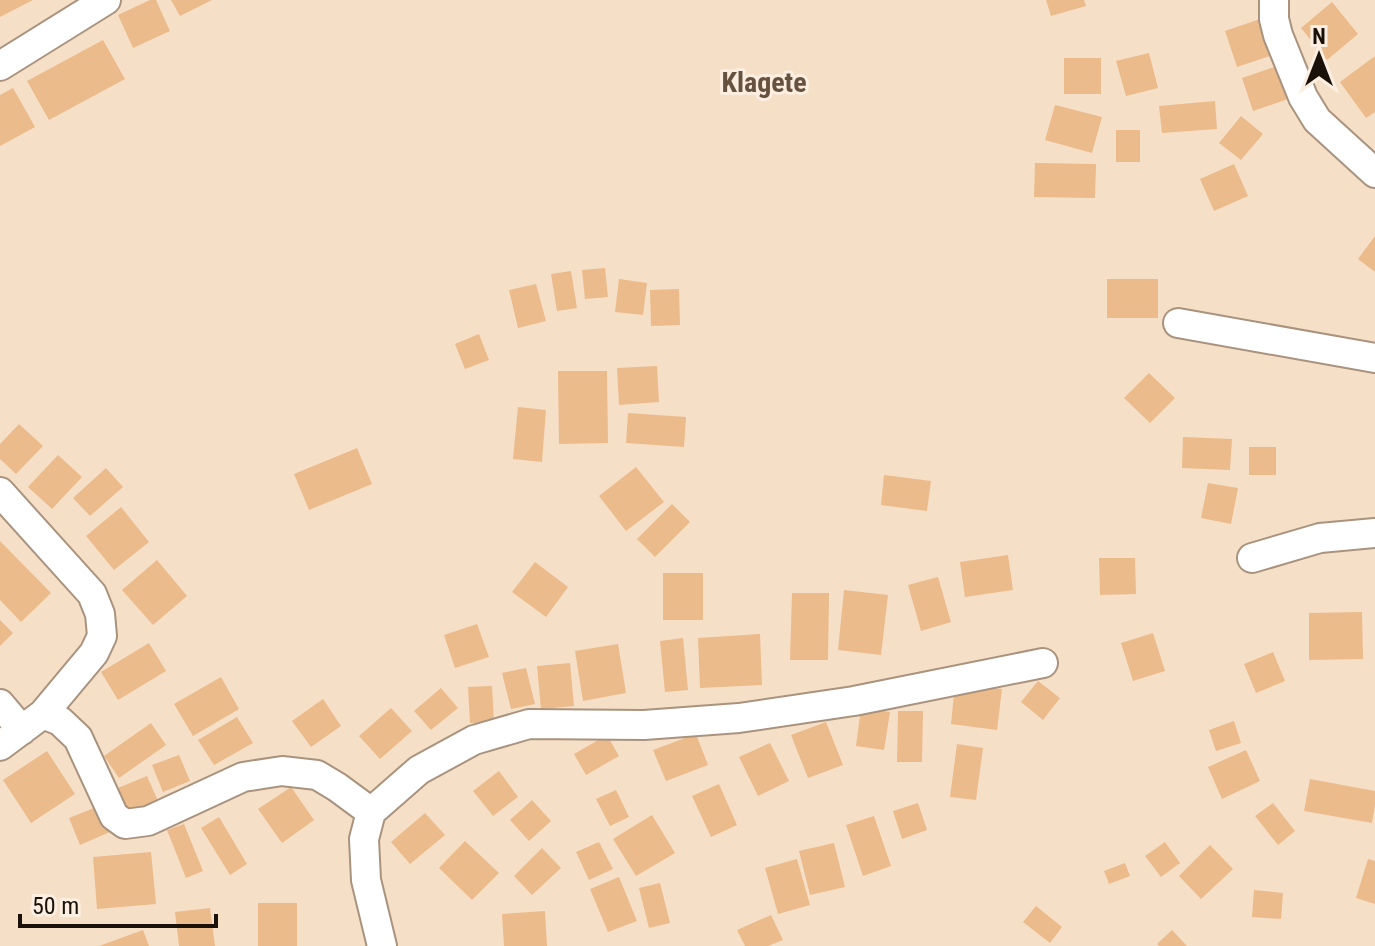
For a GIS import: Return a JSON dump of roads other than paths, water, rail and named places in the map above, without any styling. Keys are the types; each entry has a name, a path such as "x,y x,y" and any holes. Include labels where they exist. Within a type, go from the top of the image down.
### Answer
{"street":[{"path":"0,66 106,0"},
{"path":"1274,0 1278,35 1303,97 1317,120 1375,173"},
{"path":"1178,323 1375,358"},
{"path":"0,492 92,594 100,614 102,636 94,653 21,730"},
{"path":"1252,558 1320,538 1375,533"},
{"path":"382,946 366,880 364,839 371,812 419,770 474,740 529,724 644,725 739,718 854,701 1043,663"},
{"path":"0,704 21,730"},
{"path":"21,730 60,721 78,738 114,816 125,824 148,821 243,777 282,771 317,775 371,812"}],"district":[{"name":"Klagete","path":"764,82"}]}
